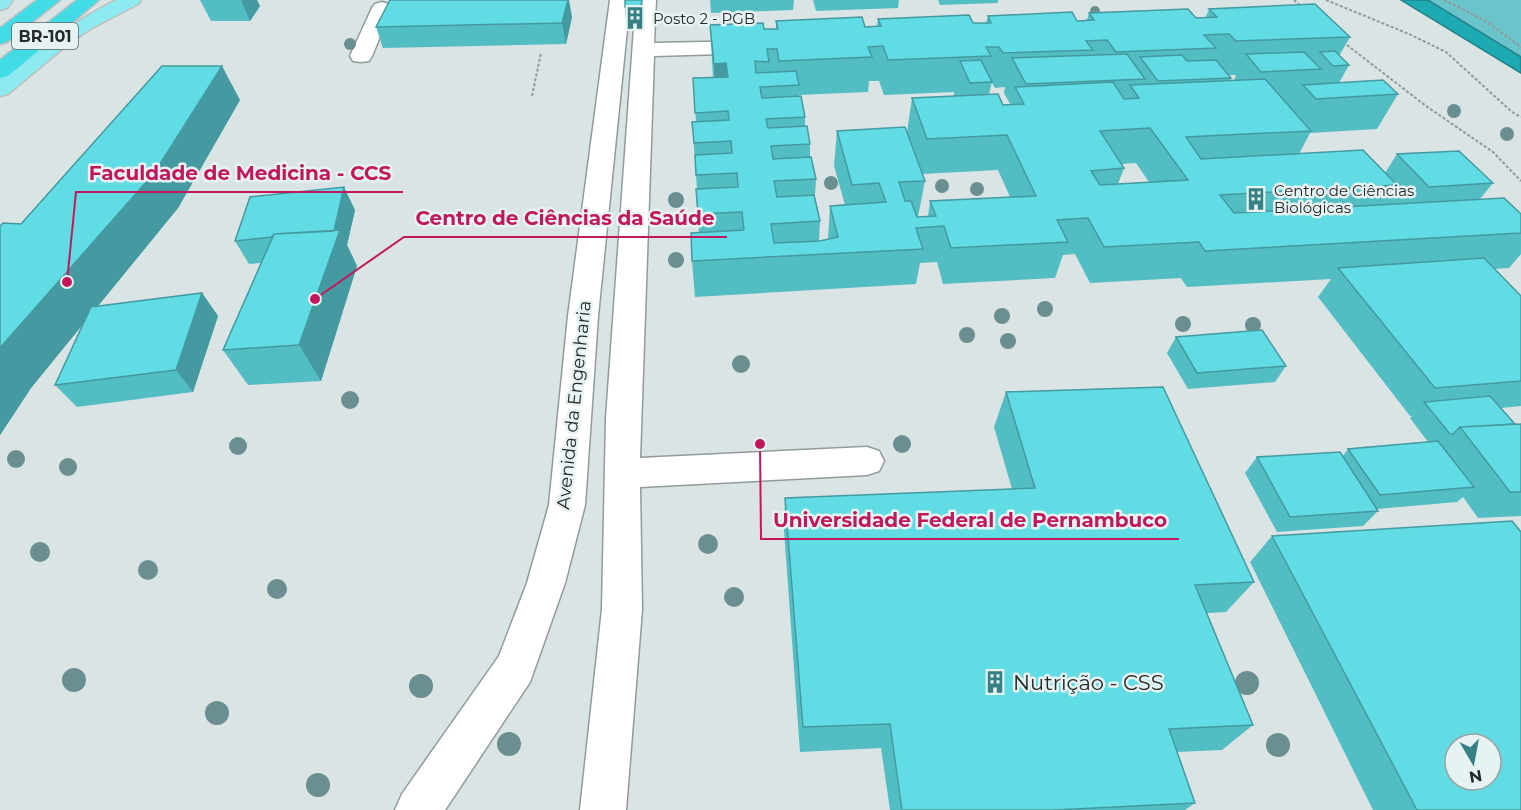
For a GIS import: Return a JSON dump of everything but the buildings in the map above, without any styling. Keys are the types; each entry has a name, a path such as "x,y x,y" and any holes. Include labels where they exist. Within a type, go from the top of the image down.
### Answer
{"highway":[{"name":"BR-101","path":"0,38 50,0"},
{"name":"BR-101","path":"0,70 88,0"}],"main road":[{"path":"0,4 3,0"},
{"path":"0,89 61,40 85,24 131,0"}],"street":[{"name":"Avenida da Engenharia","path":"418,810 515,668 546,583 567,505 583,316 620,0"},
{"path":"603,810 622,609 623,418 646,0"},
{"path":"361,56 382,8"},
{"path":"644,50 775,46"},
{"path":"623,473 867,461"}],"path":[{"path":"1294,0 1308,13"},
{"path":"1326,0 1409,34 1446,52 1512,112 1521,117"},
{"path":"1444,0 1484,20 1521,47"},
{"path":"1339,39 1439,115 1480,141 1507,163 1521,181"},
{"path":"532,96 541,53"}],"shaded area":[{"path":"1401,0 1428,0 1521,57 1521,73"},
{"path":"1428,0 1521,0 1521,57"}],"place":[{"name":"Posto 2 - PGB","path":"635,18"},
{"name":"Centro de Ciências Biológicas","path":"1256,199"},
{"name":"Faculdade de Medicina - CCS","path":"67,282"},
{"name":"Centro de Ciências da Saúde","path":"315,299"},
{"name":"Universidade Federal de Pernambuco","path":"760,444"},
{"name":"Nutrição - CSS","path":"995,682"}]}
